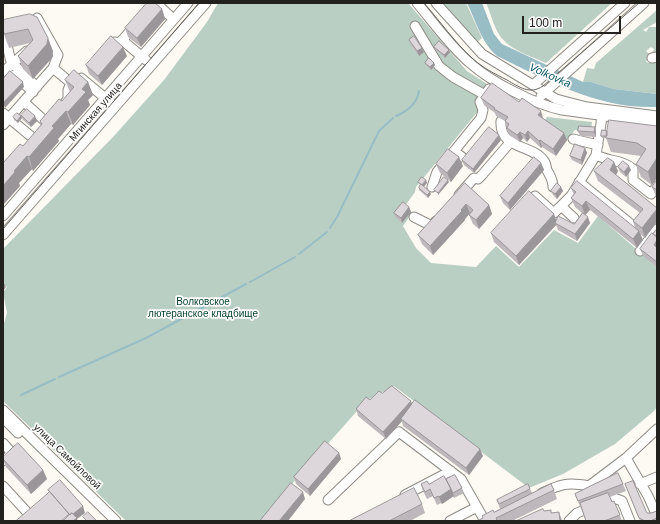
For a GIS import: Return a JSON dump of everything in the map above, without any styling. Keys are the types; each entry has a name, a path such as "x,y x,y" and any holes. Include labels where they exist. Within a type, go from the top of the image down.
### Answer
{"street":[{"name":"Мгинская улица","path":"3,235 206,3"},
{"path":"417,3 458,52 480,71 535,101 550,108 657,116"},
{"path":"436,3 482,54 537,81 544,92 556,99 603,113 657,123"},
{"path":"533,111 537,81 625,3"},
{"path":"535,101 644,3"},
{"name":"Мгинская улица","path":"3,216 29,179 68,135 106,98 184,4"},
{"path":"184,4 194,16"},
{"path":"153,5 170,16"},
{"path":"5,119 24,102 53,68 58,55 36,16 24,20"},
{"path":"103,54 114,42 120,42 141,19"},
{"path":"5,25 7,68"},
{"path":"414,26 439,66 453,77 485,95"},
{"path":"122,40 151,65"},
{"path":"7,68 32,48"},
{"path":"7,68 35,89"},
{"path":"53,68 71,83"},
{"path":"45,126 68,99 68,90 71,83 81,78 90,69"},
{"path":"81,78 115,107"},
{"path":"432,188 437,172 454,151 479,128 483,110 480,102 495,80"},
{"path":"24,102 45,126"},
{"path":"535,196 554,213 571,196 596,155 603,113"},
{"path":"5,119 45,126"},
{"path":"501,122 501,128 512,140 536,154 544,161 553,179 553,186"},
{"path":"68,135 81,146"},
{"path":"573,139 598,145"},
{"path":"453,202 474,178 478,179 482,175 512,140"},
{"path":"454,151 462,157"},
{"path":"596,155 605,159 626,163 634,170 633,180 651,194 657,186"},
{"path":"29,179 42,190"},
{"path":"579,182 632,225"},
{"path":"561,206 574,218"},
{"path":"414,218 432,226 442,214"},
{"path":"640,251 657,229"},
{"name":"улица Самойловой","path":"3,410 116,521"},
{"name":"улица Самойловой","path":"3,418 108,521"},
{"path":"534,497 562,484 572,483 589,486 626,458 657,429"},
{"path":"328,500 399,432 461,479 477,508 487,520"},
{"path":"3,443 12,453 3,461"},
{"path":"626,458 648,496 657,516"},
{"path":"396,500 451,471"},
{"path":"640,484 657,477"},
{"path":"3,486 26,511"},
{"path":"569,521 576,513 614,498 622,501 630,521"},
{"path":"450,521 477,508"}],"green space":[{"name":"Волковское лютеранское кладбище","path":"218,3 408,3 467,71 487,84 475,102 479,110 416,187 415,192 405,206 412,213 403,226 416,248 431,263 476,267 496,246 519,267 554,230 578,243 598,216 657,267 657,407 654,411 615,444 563,474 529,488 394,386 366,401 283,494 262,521 126,521 3,401 3,327 7,313 3,292 7,287 3,283 3,249 113,137 164,80 207,22"},
{"path":"443,3 466,3 482,38 476,43"},
{"path":"486,3 612,3 546,63 525,54 505,42 496,29"},
{"path":"657,10 657,22 643,30 646,32 649,27 657,27 657,54 652,53 654,49 651,47 646,51 650,55 646,62 657,62 657,94 614,89 591,82 583,82 587,68 594,69 596,63"},
{"path":"547,117 592,122 591,132 575,130 567,140 543,123"}],"water":[{"name":"Volkovka","path":"467,3 482,3 494,34 502,44 583,82 591,82 614,89 657,94 657,107 614,103 574,92 497,56 491,50 479,31"}],"building":[{"path":"147,3 155,3 162,9 137,38 125,28"},
{"path":"30,14 37,17 48,38 47,44 28,66 18,56 33,40 28,29 4,34 3,20"},
{"path":"111,36 123,47 98,76 86,65"},
{"path":"414,36 422,48 417,51 409,40"},
{"path":"439,41 449,50 444,55 434,47"},
{"path":"429,58 434,63 430,67 425,63"},
{"path":"74,70 88,82 82,89 86,92 68,112 66,111 52,126 54,128 29,157 27,156 3,186 3,163 20,144 23,146 42,124 40,121 59,99 62,101 74,87 65,80"},
{"path":"10,71 23,82 3,103 3,79"},
{"path":"492,83 519,102 522,98 541,111 538,115 564,133 553,149 540,140 539,141 528,131 525,135 520,132 517,135 507,128 509,124 505,121 508,117 494,109 495,108 481,98"},
{"path":"27,109 35,116 29,123 21,115"},
{"path":"17,113 21,116 17,121 13,117"},
{"path":"609,120 657,126 657,158 648,172 636,164 646,149 637,143 606,138"},
{"path":"579,126 595,127 594,132 578,131"},
{"path":"489,127 499,135 473,169 462,160"},
{"path":"602,130 607,131 607,136 601,136"},
{"path":"575,144 585,148 581,160 570,156"},
{"path":"448,149 459,157 447,173 436,164"},
{"path":"534,157 541,163 508,203 500,196"},
{"path":"608,158 614,162 610,170 657,208 642,228 633,221 643,209 594,171"},
{"path":"623,161 629,166 624,172 618,167"},
{"path":"422,177 426,180 422,185 418,182"},
{"path":"444,177 448,180 438,193 434,190"},
{"path":"657,180 657,190 652,187"},
{"path":"577,181 639,231 633,239 586,201 582,206 571,198 576,192 571,188"},
{"path":"465,183 489,205 476,220 469,215 473,210 466,204 461,210 462,211 430,246 418,235"},
{"path":"557,183 561,187 555,194 551,191"},
{"path":"421,184 430,192 427,195 419,188"},
{"path":"529,191 554,214 516,256 491,233"},
{"path":"403,202 409,207 401,218 394,213"},
{"path":"583,213 588,217 575,234 555,223 558,216 574,224"},
{"path":"657,229 657,237 653,234"},
{"path":"652,233 657,237 654,245 657,248 657,262 640,249"},
{"path":"392,386 411,401 383,432 356,409 366,397 370,400 379,391 382,393"},
{"path":"415,400 480,449 466,468 401,419"},
{"path":"325,441 339,453 308,489 294,477"},
{"path":"18,443 43,470 27,485 3,459 3,457"},
{"path":"618,473 623,484 578,501 575,494"},
{"path":"455,475 462,488 453,493 446,479"},
{"path":"444,476 451,489 439,497 434,498 430,489 425,492 421,484 427,481 429,484"},
{"path":"60,480 83,506 70,515 48,490"},
{"path":"633,481 647,513 657,511 657,518 650,521 645,521 639,518 625,484"},
{"path":"291,483 303,492 279,521 260,521"},
{"path":"528,484 530,489 499,504 497,500"},
{"path":"551,484 554,490 496,518 497,520 495,521 477,521 483,518 482,516 493,510 494,512"},
{"path":"414,488 422,504 389,521 349,521"},
{"path":"50,492 69,514 61,521 16,521"},
{"path":"608,493 612,502 614,501 620,515 604,521 586,521 580,503"},
{"path":"543,509 544,511 551,510 551,513 559,512 560,521 516,521"},
{"path":"88,512 97,521 87,521 83,517"},
{"path":"72,513 77,518 73,521 63,521"}],"waterway":[{"path":"396,116 404,112 414,103 419,91"},
{"path":"330,228 337,217 379,131 393,118"},
{"path":"299,254 327,232"},
{"path":"250,282 295,257"},
{"path":"59,377 146,338 246,284"},
{"path":"21,395 55,379"}],"tram line":[{"path":"3,229 199,3"},
{"path":"424,3 466,53 489,71 529,90 538,89 543,86 639,3"}]}
